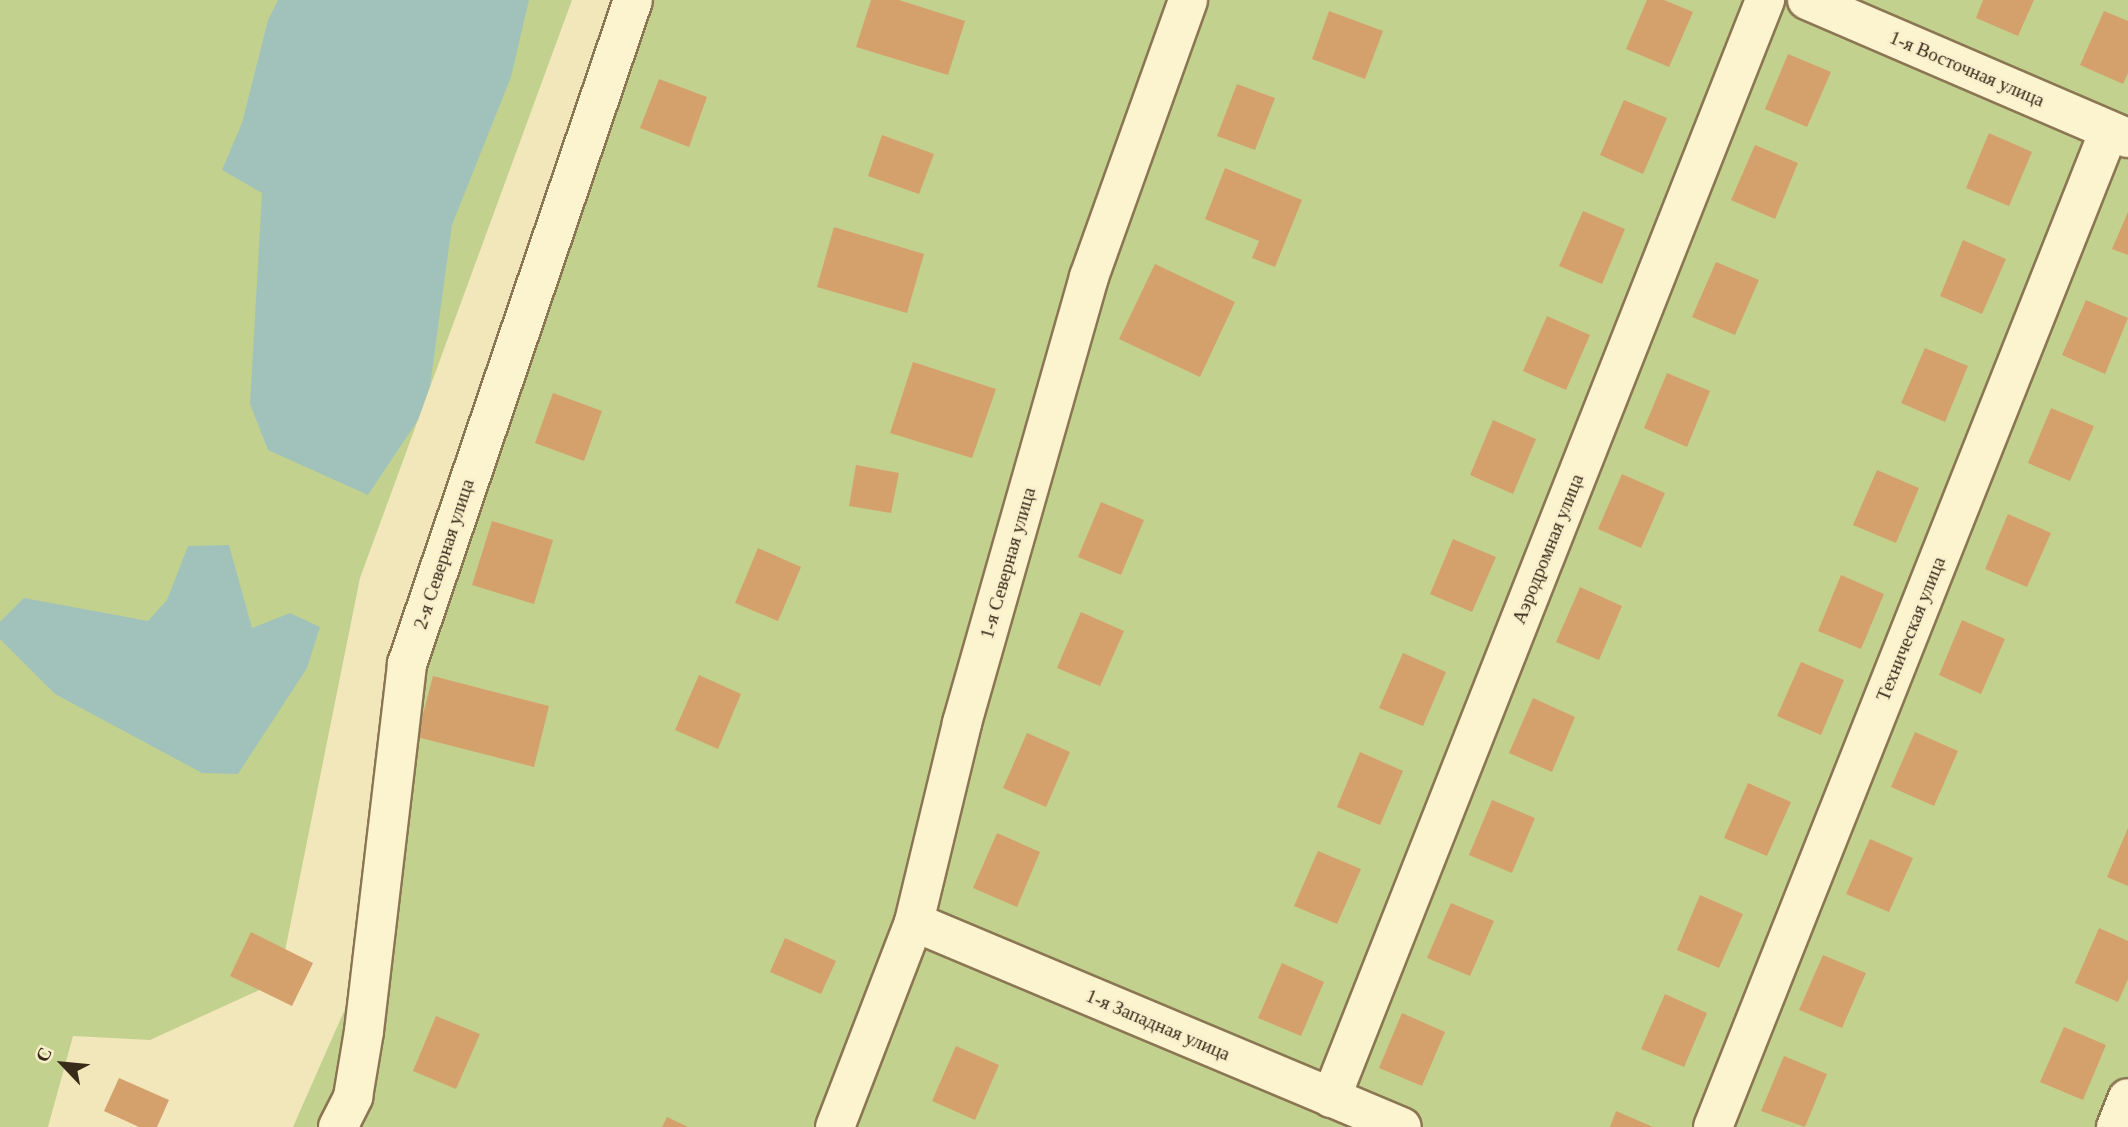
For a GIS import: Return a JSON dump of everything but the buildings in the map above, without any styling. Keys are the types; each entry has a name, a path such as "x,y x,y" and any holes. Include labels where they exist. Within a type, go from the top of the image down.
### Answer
{"street":[{"name":"2-я Северная улица","path":"338,1127 353,1097 364,1031 407,664 633,0"},
{"name":"1-я Северная улица","path":"835,1127 914,922 962,723 1089,277 1188,0"},
{"name":"Аэродромная улица","path":"1331,1098 1765,0"},
{"name":"1-я Восточная улица","path":"1807,0 2119,135"},
{"name":"Техническая улица","path":"1713,1127 2119,135"},
{"name":"1-я Западная улица","path":"914,922 1402,1127"},
{"path":"2116,1127 2128,1098"}],"green space":[{"path":"0,0 572,0 360,578 279,981 150,1040 73,1036 48,1127 0,1127"},
{"path":"630,0 2128,0 2128,1127 293,1127 367,959 417,648"}],"water":[{"path":"278,0 529,0 511,77 452,225 430,386 418,420 368,495 268,450 250,404 262,193 222,170 242,123 268,20"},
{"path":"229,545 252,628 290,613 320,627 307,668 238,774 202,773 55,694 0,639 0,622 24,598 148,621 167,600 188,546"}]}
